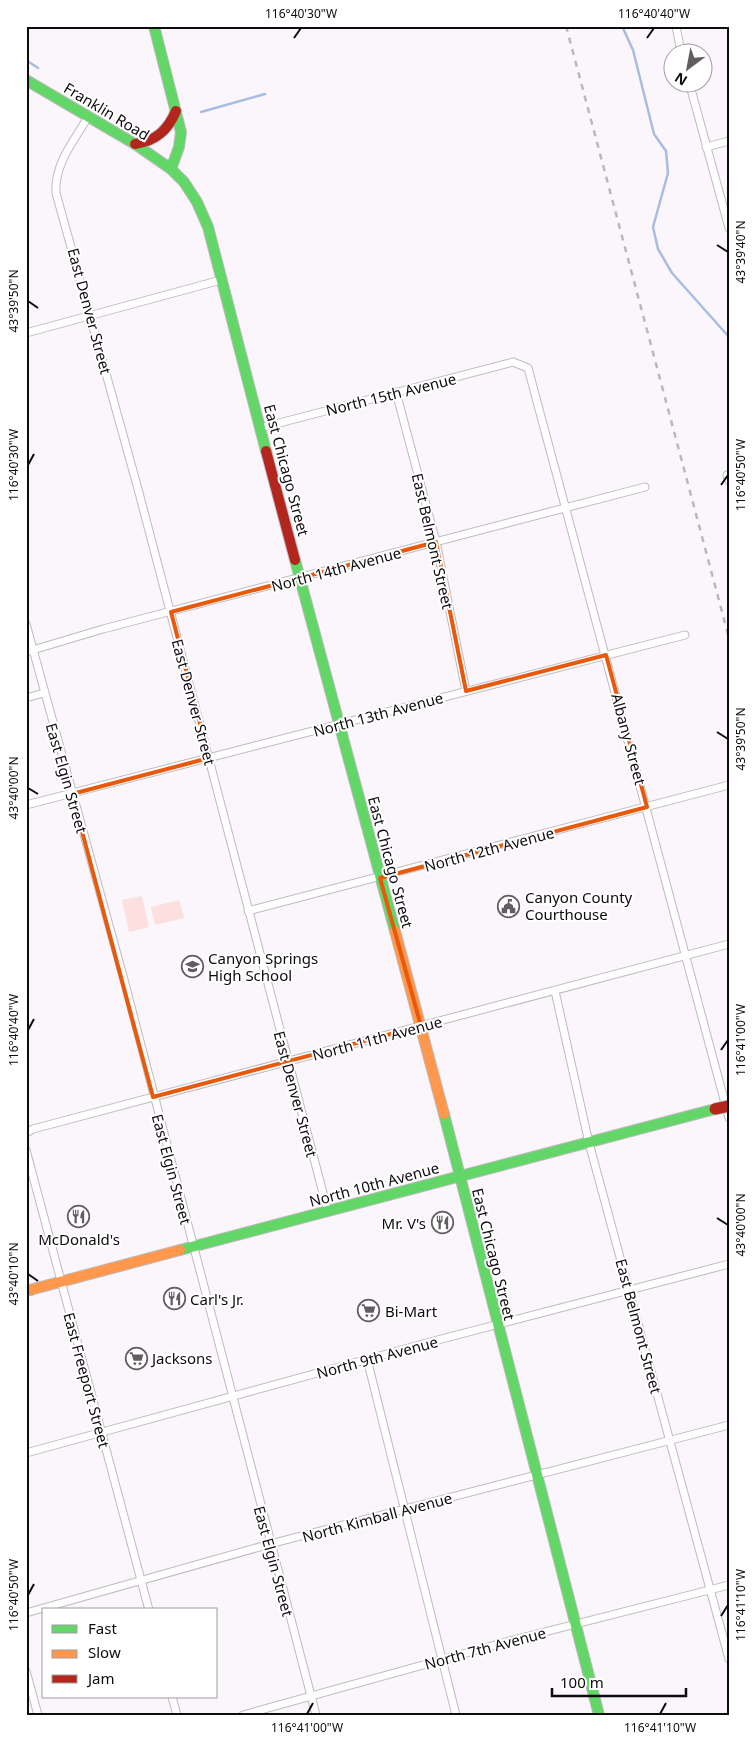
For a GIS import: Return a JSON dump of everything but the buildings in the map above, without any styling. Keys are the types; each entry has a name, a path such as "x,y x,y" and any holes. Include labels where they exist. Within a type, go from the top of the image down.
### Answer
{"street":[{"path":"154,26 181,132 179,147 171,169"},
{"path":"676,26 679,42"},
{"name":"Franklin Road","path":"26,80 135,144 171,169"},
{"path":"692,92 729,228"},
{"path":"135,144 147,143 171,126 176,110"},
{"name":"East Denver Street","path":"88,117 59,166 55,179 56,193 91,314 171,612 287,1063 328,1212"},
{"path":"706,147 729,141"},
{"name":"East Chicago Street","path":"171,169 184,182 203,215 222,280 300,579 421,1026 496,1326 599,1715"},
{"path":"26,333 222,280"},
{"name":"North 15th Avenue","path":"260,428 513,362 521,364"},
{"name":"Albany Street","path":"521,364 528,368 729,1118"},
{"name":"East Belmont Street","path":"396,392 436,542 466,691"},
{"name":"North 14th Avenue","path":"30,651 646,487"},
{"name":"East Elgin Street","path":"26,624 30,651 44,693 123,976 153,1097 316,1715"},
{"name":"North 13th Avenue","path":"26,805 685,635"},
{"path":"26,698 44,693"},
{"name":"North 12th Avenue","path":"248,911 729,786"},
{"name":"North 11th Avenue","path":"26,1133 33,1129 729,944"},
{"name":"East Belmont Street","path":"554,991 589,1143 729,1659"},
{"name":"North 10th Avenue","path":"28,1290 729,1106"},
{"name":"East Freeport Street","path":"26,1150 148,1608"},
{"name":"North 9th Avenue","path":"26,1453 367,1359 729,1264"},
{"path":"367,1359 456,1715"},
{"name":"North Kimball Avenue","path":"45,1608 270,1544 729,1425"},
{"name":"North 7th Avenue","path":"243,1715 442,1660 729,1585"},
{"name":"North Kimball Avenue","path":"26,1613 42,1609"},
{"path":"26,1671 38,1715"},
{"path":"172,1698 177,1715"}],"highlighted area":[{"path":"436,542 466,691 606,655 647,807 380,878 421,1026 153,1097 72,794 209,758 171,612"}],"shaded area":[{"path":"142,896 149,927 129,932 122,900"},
{"path":"179,900 184,918 155,925 151,907"}],"waterway":[{"path":"622,26 633,50 654,134 666,151 668,173 653,227 658,249 672,273 729,337"},
{"path":"26,60 38,68"},
{"path":"201,112 265,94"}],"railway":[{"path":"566,26 729,638"}],"traffic: fast":[{"path":"154,26 181,132 179,147 171,169"},
{"path":"26,80 135,144 171,169 184,182 197,202 208,227 266,451"},
{"path":"295,560 395,931"},
{"path":"180,1250 715,1109"},
{"path":"444,1114 599,1715"},
{"path":"26,1290 31,1290"}],"traffic: slow":[{"path":"395,931 444,1114"},
{"path":"26,1291 180,1250"}],"traffic: jam":[{"path":"135,144 149,140 165,129 176,111"},
{"path":"266,451 295,560"},
{"path":"715,1109 729,1106"}],"place":[{"name":"Canyon County Courthouse","path":"509,906"},
{"name":"Canyon Springs High School","path":"192,967"},
{"name":"McDonald's","path":"79,1216"},
{"name":"Mr. V's","path":"442,1223"},
{"name":"Carl's Jr.","path":"174,1299"},
{"name":"Bi-Mart","path":"369,1311"},
{"name":"Jacksons","path":"136,1358"}]}
